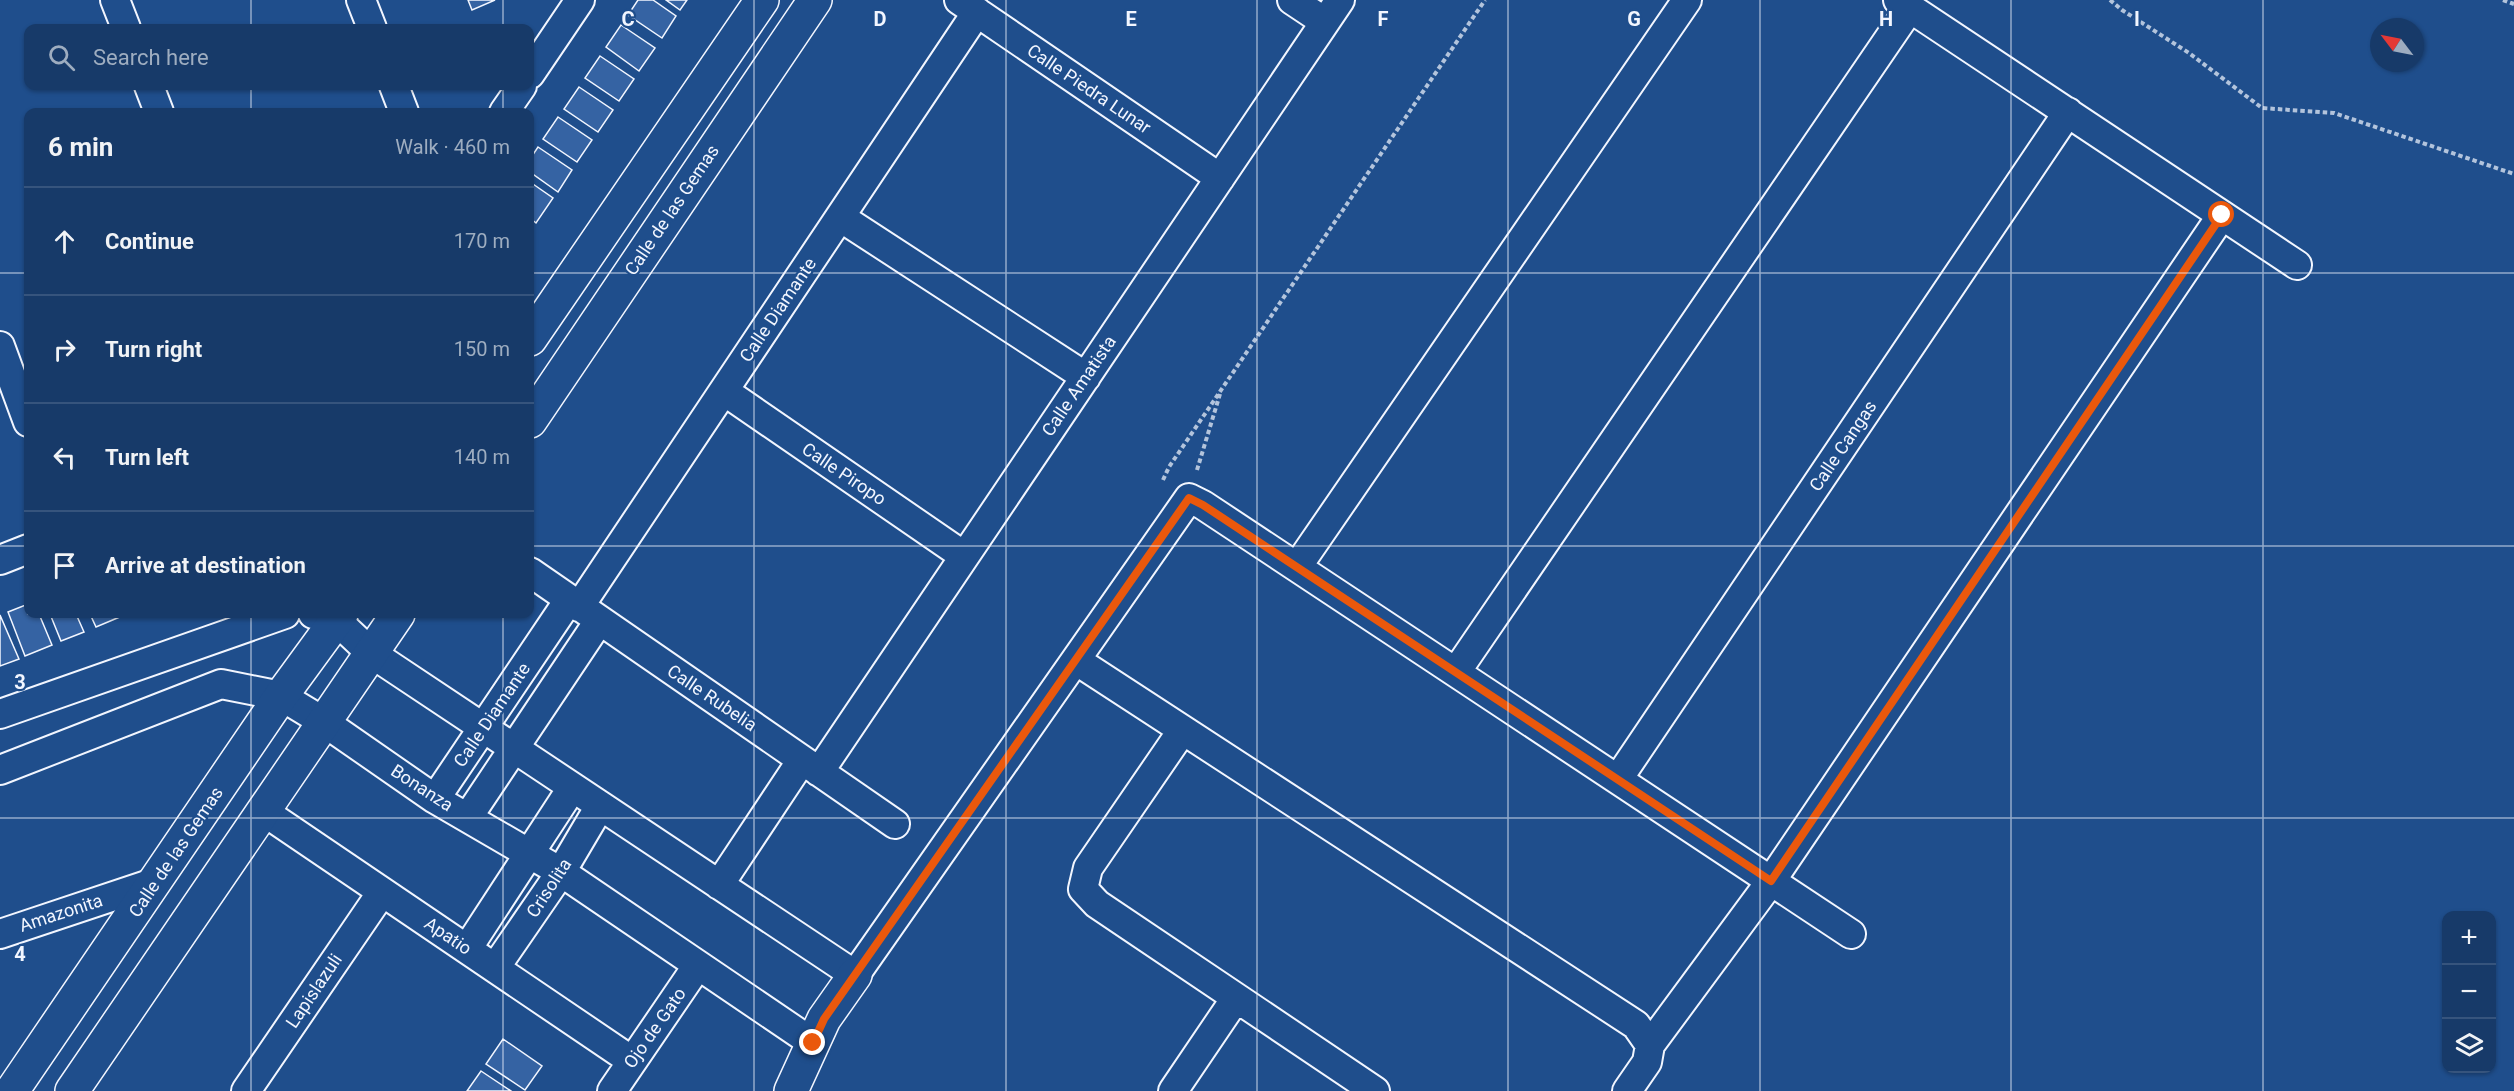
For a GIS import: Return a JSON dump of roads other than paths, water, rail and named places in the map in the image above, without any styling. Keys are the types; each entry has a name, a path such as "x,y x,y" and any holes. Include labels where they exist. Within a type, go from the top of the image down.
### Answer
{"street":[{"path":"115,0 124,24"},
{"path":"361,0 370,24"},
{"path":"534,68 580,0"},
{"path":"534,333 762,0"},
{"name":"Calle de las Gemas","path":"534,415 815,0"},
{"path":"1292,0 1332,11"},
{"path":"1297,567 1687,0"},
{"path":"1456,672 1904,4 2297,265"},
{"name":"Calle Piedra Lunar","path":"968,6 1220,178"},
{"name":"Calle Diamante","path":"468,817 513,749 582,610 840,217 968,6"},
{"name":"Calle Amatista","path":"719,885 811,766 964,556 1332,11"},
{"path":"151,90 157,108"},
{"path":"396,90 402,108"},
{"path":"507,108 519,90"},
{"name":"Calle Cangas","path":"1618,779 2068,112"},
{"path":"1627,1091 1647,1062 1650,1045 1771,881 2222,215"},
{"path":"840,217 1086,377"},
{"path":"0,346 24,411"},
{"name":"Calle Piropo","path":"724,391 964,556"},
{"path":"791,1091 824,1019 1189,498 1203,505 1851,934"},
{"path":"0,560 24,551"},
{"name":"Calle Rubelia","path":"534,575 895,824"},
{"name":"Calle Diamante","path":"435,799 483,729 582,610"},
{"path":"0,714 274,618"},
{"name":"Calle de las Gemas","path":"12,1091 281,696 329,618"},
{"path":"332,618 371,653 855,975"},
{"path":"72,1091 395,618"},
{"path":"1077,660 1182,731 1636,1025 1650,1045"},
{"name":"Bonanza","path":"0,770 221,684 281,696 324,722 435,799 561,872 813,1043"},
{"path":"1182,731 1088,868 1083,889 1097,904 1375,1091"},
{"name":"Crisolita","path":"467,949 572,788"},
{"name":"Crisolita","path":"495,968 561,872 600,806"},
{"name":"Apatio","path":"263,811 632,1061"},
{"name":"Amazonita","path":"0,934 156,882"},
{"name":"Lapislazuli","path":"246,1091 382,892"},
{"name":"Ojo de Gato","path":"612,1091 698,965"},
{"path":"1173,1091 1236,999"}]}
